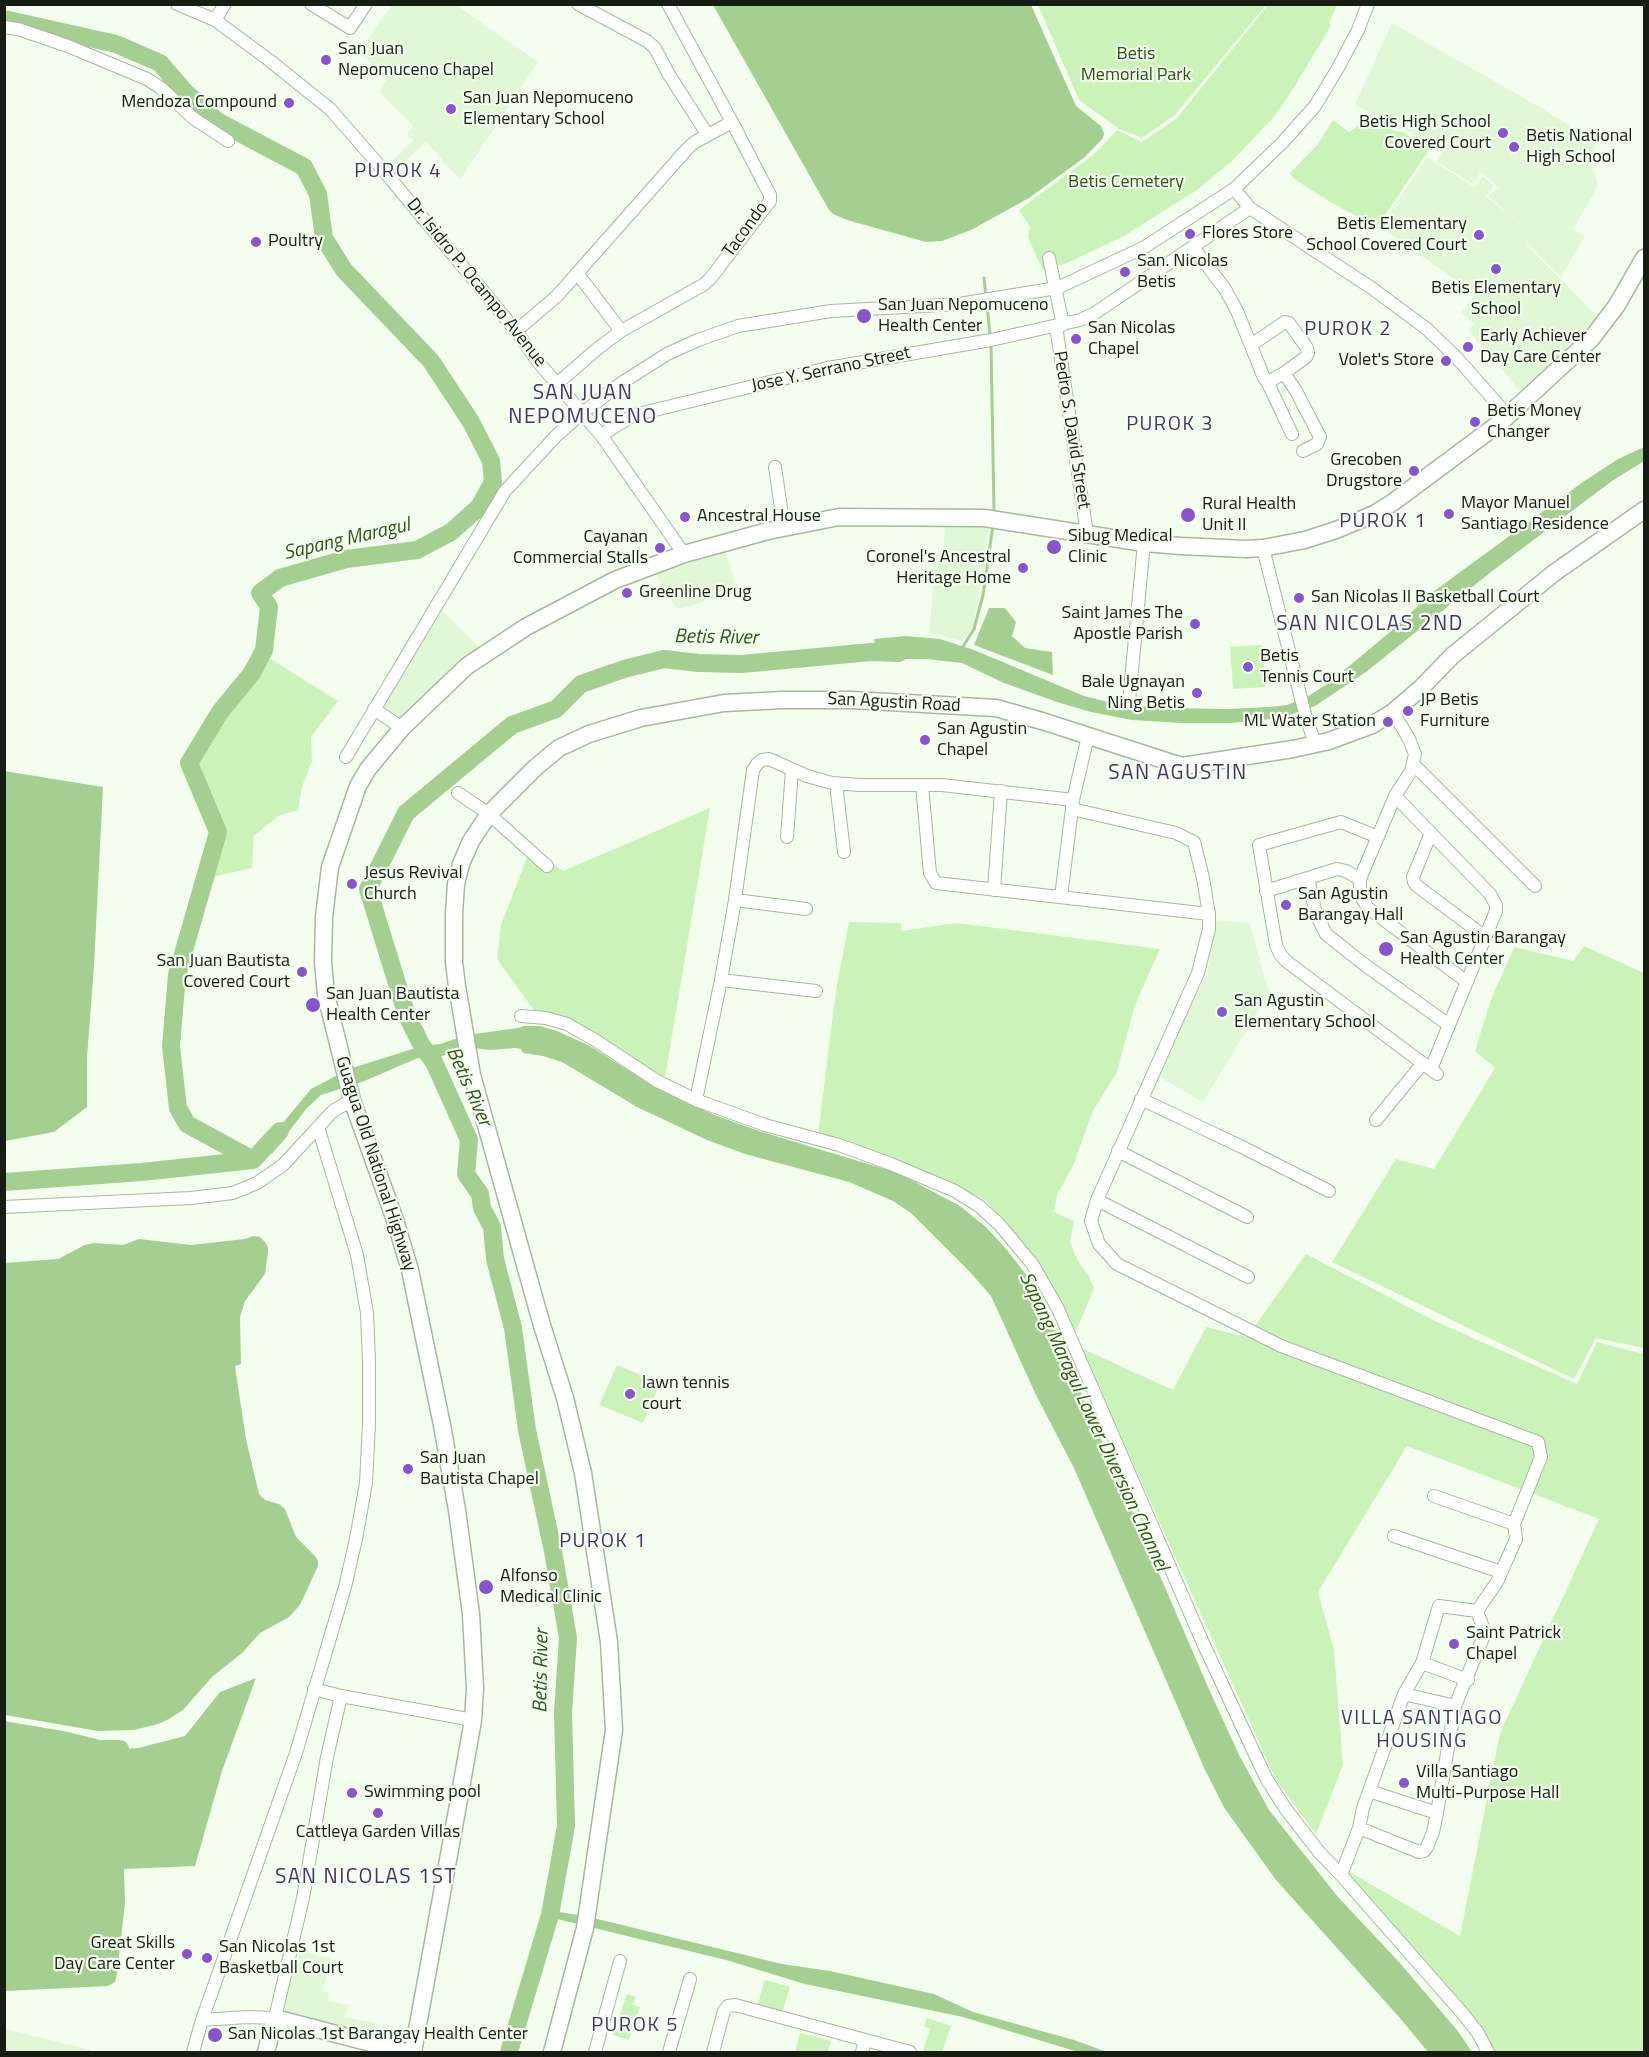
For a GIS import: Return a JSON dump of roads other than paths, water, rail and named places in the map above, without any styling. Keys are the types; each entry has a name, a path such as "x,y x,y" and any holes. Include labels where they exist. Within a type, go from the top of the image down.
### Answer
{"main road":[{"name":"Guagua Old National Highway","path":"413,2052 473,1720 476,1688 471,1614 457,1510 410,1270 395,1220 351,1096 326,995 323,962 324,916 330,867 357,786 368,769 402,728 467,666 526,627 615,580 684,554 784,528 839,518 984,518 1144,543 1246,549 1305,540 1336,530 1374,514 1508,416 1592,338 1617,305 1644,258"},
{"name":"San Agustin Road","path":"552,2052 586,1921 614,1730 609,1642 583,1473 565,1398 541,1322 467,1055 454,962 456,884 461,864 471,841 489,814 536,767 559,748 589,734 641,718 724,703 852,700 996,708 1182,766 1315,744 1353,733 1393,712 1421,688 1452,656 1515,605 1577,557 1644,510"},
{"path":"266,2052 275,2018 405,2052"}],"street":[{"name":"Dr. Isidro P. Ocampo Avenue","path":"177,4 215,20 330,109 385,172 516,331 539,363 601,435 684,554"},
{"path":"215,20 225,4"},
{"path":"310,4 350,28 366,4"},
{"path":"578,4 647,41 655,48 707,134"},
{"path":"516,331 557,296 687,149 707,134 732,122 668,4"},
{"path":"346,757 506,491 551,441 620,384 667,354 738,326 831,311 959,304 1057,288 1143,248 1234,189 1283,142 1315,106 1338,68 1368,4"},
{"path":"4,27 18,29 68,46 147,79 161,88 193,118 228,141"},
{"name":"Tacondo","path":"558,383 621,331 710,279 770,201 770,195 732,122"},
{"path":"1234,189 1250,208 1373,289 1427,329 1469,371 1508,416"},
{"name":"Jose Y. Serrano Street","path":"601,435 634,415 828,368 1060,326 1095,313 1250,208"},
{"path":"1193,247 1225,289 1237,311 1264,378 1292,434"},
{"name":"Pedro S. David Street","path":"1048,258 1057,288 1087,534"},
{"path":"577,273 621,331"},
{"path":"1251,345 1281,323 1288,323 1307,348 1306,357 1284,373 1267,381"},
{"path":"1284,373 1320,437 1317,444 1303,451"},
{"path":"775,467 784,528"},
{"path":"1129,701 1144,543"},
{"path":"1263,548 1306,718 1315,744"},
{"path":"374,710 402,728"},
{"path":"1393,712 1412,743 1415,754 1406,780 1395,796 1360,879 1360,895 1368,908 1467,982"},
{"path":"1061,897 1072,804 1088,736"},
{"path":"696,1100 735,900 753,770 762,760 769,759 807,776 836,783 922,785 1002,791 1072,804 1176,833 1194,842 1205,886 1209,929 1198,973 1097,1200 1091,1221 1099,1244 1118,1264 1281,1346 1538,1442 1541,1457 1514,1524 1516,1539 1497,1582 1477,1611"},
{"path":"1413,764 1534,886"},
{"path":"787,837 792,770"},
{"path":"836,783 844,852"},
{"path":"922,785 929,862 932,880 936,883 1209,915"},
{"path":"994,890 1002,791"},
{"path":"458,793 489,814 547,866"},
{"path":"1376,1120 1430,1068 1496,911 1495,900 1395,796"},
{"path":"1378,837 1341,822 1259,845 1276,945 1286,961 1430,1068"},
{"path":"1431,833 1413,877 1414,882 1484,936"},
{"path":"1266,891 1337,869 1360,879"},
{"path":"1308,878 1316,914 1326,934 1449,1025"},
{"path":"735,900 806,909"},
{"path":"721,980 816,991"},
{"path":"521,1016 546,1018 567,1024 657,1081 696,1100 765,1125 839,1145 955,1191 979,1206 1016,1243 1033,1265 1058,1309 1208,1653 1266,1778 1318,1852 1464,2015 1478,2033 1488,2052"},
{"path":"4,1207 191,1198 233,1193 257,1183 283,1165 333,1111 351,1096"},
{"path":"1141,1099 1329,1191"},
{"path":"193,2052 202,2020 296,1753 345,1587 366,1483 369,1425 367,1312 357,1255 318,1127"},
{"path":"1118,1151 1247,1217"},
{"path":"1097,1200 1248,1277"},
{"path":"1434,1496 1514,1524"},
{"path":"1394,1536 1501,1572"},
{"path":"1341,1875 1404,1694 1422,1663 1439,1606 1477,1611"},
{"path":"1359,1828 1419,1852 1427,1847 1437,1813 1455,1706 1485,1633 1477,1611"},
{"path":"1422,1663 1467,1680"},
{"path":"314,1689 473,1720"},
{"path":"1404,1694 1455,1706"},
{"path":"202,2020 275,2018 303,1898 327,1757 341,1696"},
{"path":"1369,1791 1437,1813"},
{"path":"595,2052 620,1961"},
{"path":"669,2052 690,1978"},
{"path":"713,2052 724,2011 735,2005 864,2046 910,2052"}],"water":[{"path":"713,5 1031,5 1076,106 1101,126 1104,133 1103,138 1085,157 1029,198 971,230 942,241 926,242 847,220 829,210"},
{"path":"1644,447 1644,461 1612,481 1491,572 1366,672 1315,706 1282,718 1231,723 1132,720 1057,702 1004,683 962,663 926,659 876,659 874,639 906,636 940,639 974,650 1084,696 1116,704 1164,708 1228,709 1287,705 1307,697 1330,682 1390,632 1433,592 1583,482 1618,459"},
{"path":"989,608 1005,608 1016,622 1012,636 1025,648 1052,652 1053,675 974,645"},
{"path":"4,771 103,787 87,1058 87,1107 54,1132 5,1141"},
{"path":"524,1026 540,1026 557,1031 590,1046 648,1083 712,1114 759,1131 898,1173 960,1206 986,1227 1027,1276 1065,1350 1078,1386 1208,1687 1239,1755 1269,1810 1338,1897 1399,1962 1457,2030 1472,2052 1428,2052 1276,1880 1225,1809 1205,1770 1074,1468 1036,1395 991,1296 911,1213 893,1201 849,1182 745,1154 707,1140 637,1107 562,1062 523,1053 521,1049 515,1048 490,1050 473,1048 434,1058 418,1058 362,1082 321,1095 306,1109 272,1154 258,1145 277,1130 311,1089 349,1069 422,1046 440,1044 467,1035"},
{"path":"253,1236 260,1237 268,1247 265,1274 245,1301 240,1317 241,1364 235,1366 246,1439 259,1494 265,1500 279,1504 285,1509 296,1537 318,1561 318,1566 300,1605 289,1617 260,1633 242,1653 212,1677 183,1710 158,1724 134,1730 98,1731 5,1715 5,1263 58,1259 85,1245 94,1243 123,1245 139,1239 191,1245 245,1239"},
{"path":"256,1678 222,1771 195,1866 124,1869 125,1903 115,1982 108,1986 5,1991 5,1732 62,1741 99,1751 138,1748 185,1736 220,1692"},
{"path":"559,1912 585,1916 782,1964 830,1971 934,1994 973,2012 1074,2040 1107,2052 1078,2052 963,2017 805,1984 726,1960 557,1919 553,1915"}],"waterway":[{"name":"Sapang Maragul","path":"4,19 116,44 160,63 185,92 217,121 304,167 318,194 324,238 344,270 431,361 471,422 491,461 493,482 479,507 451,532 417,550 346,559 280,578 260,593 269,607 264,650 252,673 220,712 189,763 218,832 177,975 171,1046 178,1108 187,1124 253,1160"},
{"path":"984,278 986,297"},
{"path":"987,303 990,336"},
{"path":"991,342 994,513"},
{"path":"962,648 974,629 983,595 993,525"},
{"name":"Betis River","path":"509,2052 550,1915 566,1826 563,1712 568,1638 553,1551 527,1430 513,1328 495,1259 492,1227 482,1208 480,1194 466,1174 469,1140 434,1062 422,1046 407,1016 368,889 406,813 512,725 556,709 581,684 624,669 664,659 698,663 742,664 871,652 899,653"},
{"name":"Sapang Maragul Lower Diversion Channel","path":"253,1160 280,1131"},
{"path":"4,1182 142,1172 253,1160"},
{"path":"4,1730 99,1749 120,1749"}],"place":[{"name":"San Juan Nepomuceno Chapel","path":"326,60"},
{"name":"Mendoza Compound","path":"289,103"},
{"name":"San Juan Nepomuceno Elementary School","path":"451,109"},
{"name":"Betis High School Covered Court","path":"1503,133"},
{"name":"Betis National High School","path":"1514,147"},
{"name":"Flores Store","path":"1190,234"},
{"name":"Betis Elementary School Covered Court","path":"1479,235"},
{"name":"Poultry","path":"256,242"},
{"name":"Betis Elementary School","path":"1496,269"},
{"name":"San. Nicolas Betis","path":"1125,272"},
{"name":"San Juan Nepomuceno Health Center","path":"864,316"},
{"name":"San Nicolas Chapel","path":"1076,339"},
{"name":"Early Achiever Day Care Center","path":"1468,347"},
{"name":"Volet's Store","path":"1446,361"},
{"name":"Betis Money Changer","path":"1475,422"},
{"name":"Grecoben Drugstore","path":"1414,471"},
{"name":"Mayor Manuel Santiago Residence","path":"1449,514"},
{"name":"Rural Health Unit II","path":"1188,515"},
{"name":"Ancestral House","path":"685,517"},
{"name":"Sibug Medical Clinic","path":"1054,547"},
{"name":"Cayanan Commercial Stalls","path":"660,548"},
{"name":"Coronel's Ancestral Heritage Home","path":"1023,568"},
{"name":"Greenline Drug","path":"627,593"},
{"name":"San Nicolas II Basketball Court","path":"1299,598"},
{"name":"Saint James The Apostle Parish","path":"1195,624"},
{"name":"Betis Tennis Court","path":"1248,667"},
{"name":"Bale Ugnayan Ning Betis","path":"1197,693"},
{"name":"JP Betis Furniture","path":"1408,711"},
{"name":"ML Water Station","path":"1388,722"},
{"name":"San Agustin Chapel","path":"925,740"},
{"name":"Jesus Revival Church","path":"352,884"},
{"name":"San Agustin Barangay Hall","path":"1286,905"},
{"name":"San Agustin Barangay Health Center","path":"1386,949"},
{"name":"San Juan Bautista Covered Court","path":"302,972"},
{"name":"San Juan Bautista Health Center","path":"313,1005"},
{"name":"San Agustin Elementary School","path":"1222,1012"},
{"name":"lawn tennis court","path":"630,1394"},
{"name":"San Juan Bautista Chapel","path":"408,1469"},
{"name":"Alfonso Medical Clinic","path":"486,1587"},
{"name":"Saint Patrick Chapel","path":"1454,1644"},
{"name":"Villa Santiago Multi-Purpose Hall","path":"1404,1783"},
{"name":"Swimming pool","path":"352,1793"},
{"name":"Cattleya Garden Villas","path":"378,1813"},
{"name":"Great Skills Day Care Center","path":"187,1954"},
{"name":"San Nicolas 1st Basketball Court","path":"207,1958"},
{"name":"San Nicolas 1st Barangay Health Center","path":"215,2035"}],"district":[{"name":"PUROK 4","path":"398,172"},
{"name":"PUROK 2","path":"1348,330"},
{"name":"SAN JUAN NEPOMUCENO","path":"583,406"},
{"name":"PUROK 3","path":"1170,425"},
{"name":"PUROK 1","path":"1383,522"},
{"name":"SAN NICOLAS 2ND","path":"1370,625"},
{"name":"SAN AGUSTIN","path":"1178,774"},
{"name":"PUROK 1","path":"603,1542"},
{"name":"VILLA SANTIAGO HOUSING","path":"1422,1730"},
{"name":"SAN NICOLAS 1ST","path":"366,1878"},
{"name":"PUROK 5","path":"635,2026"}],"park label":[{"name":"Betis Memorial Park","path":"1136,65"},
{"name":"Betis Cemetery","path":"1126,183"}]}
